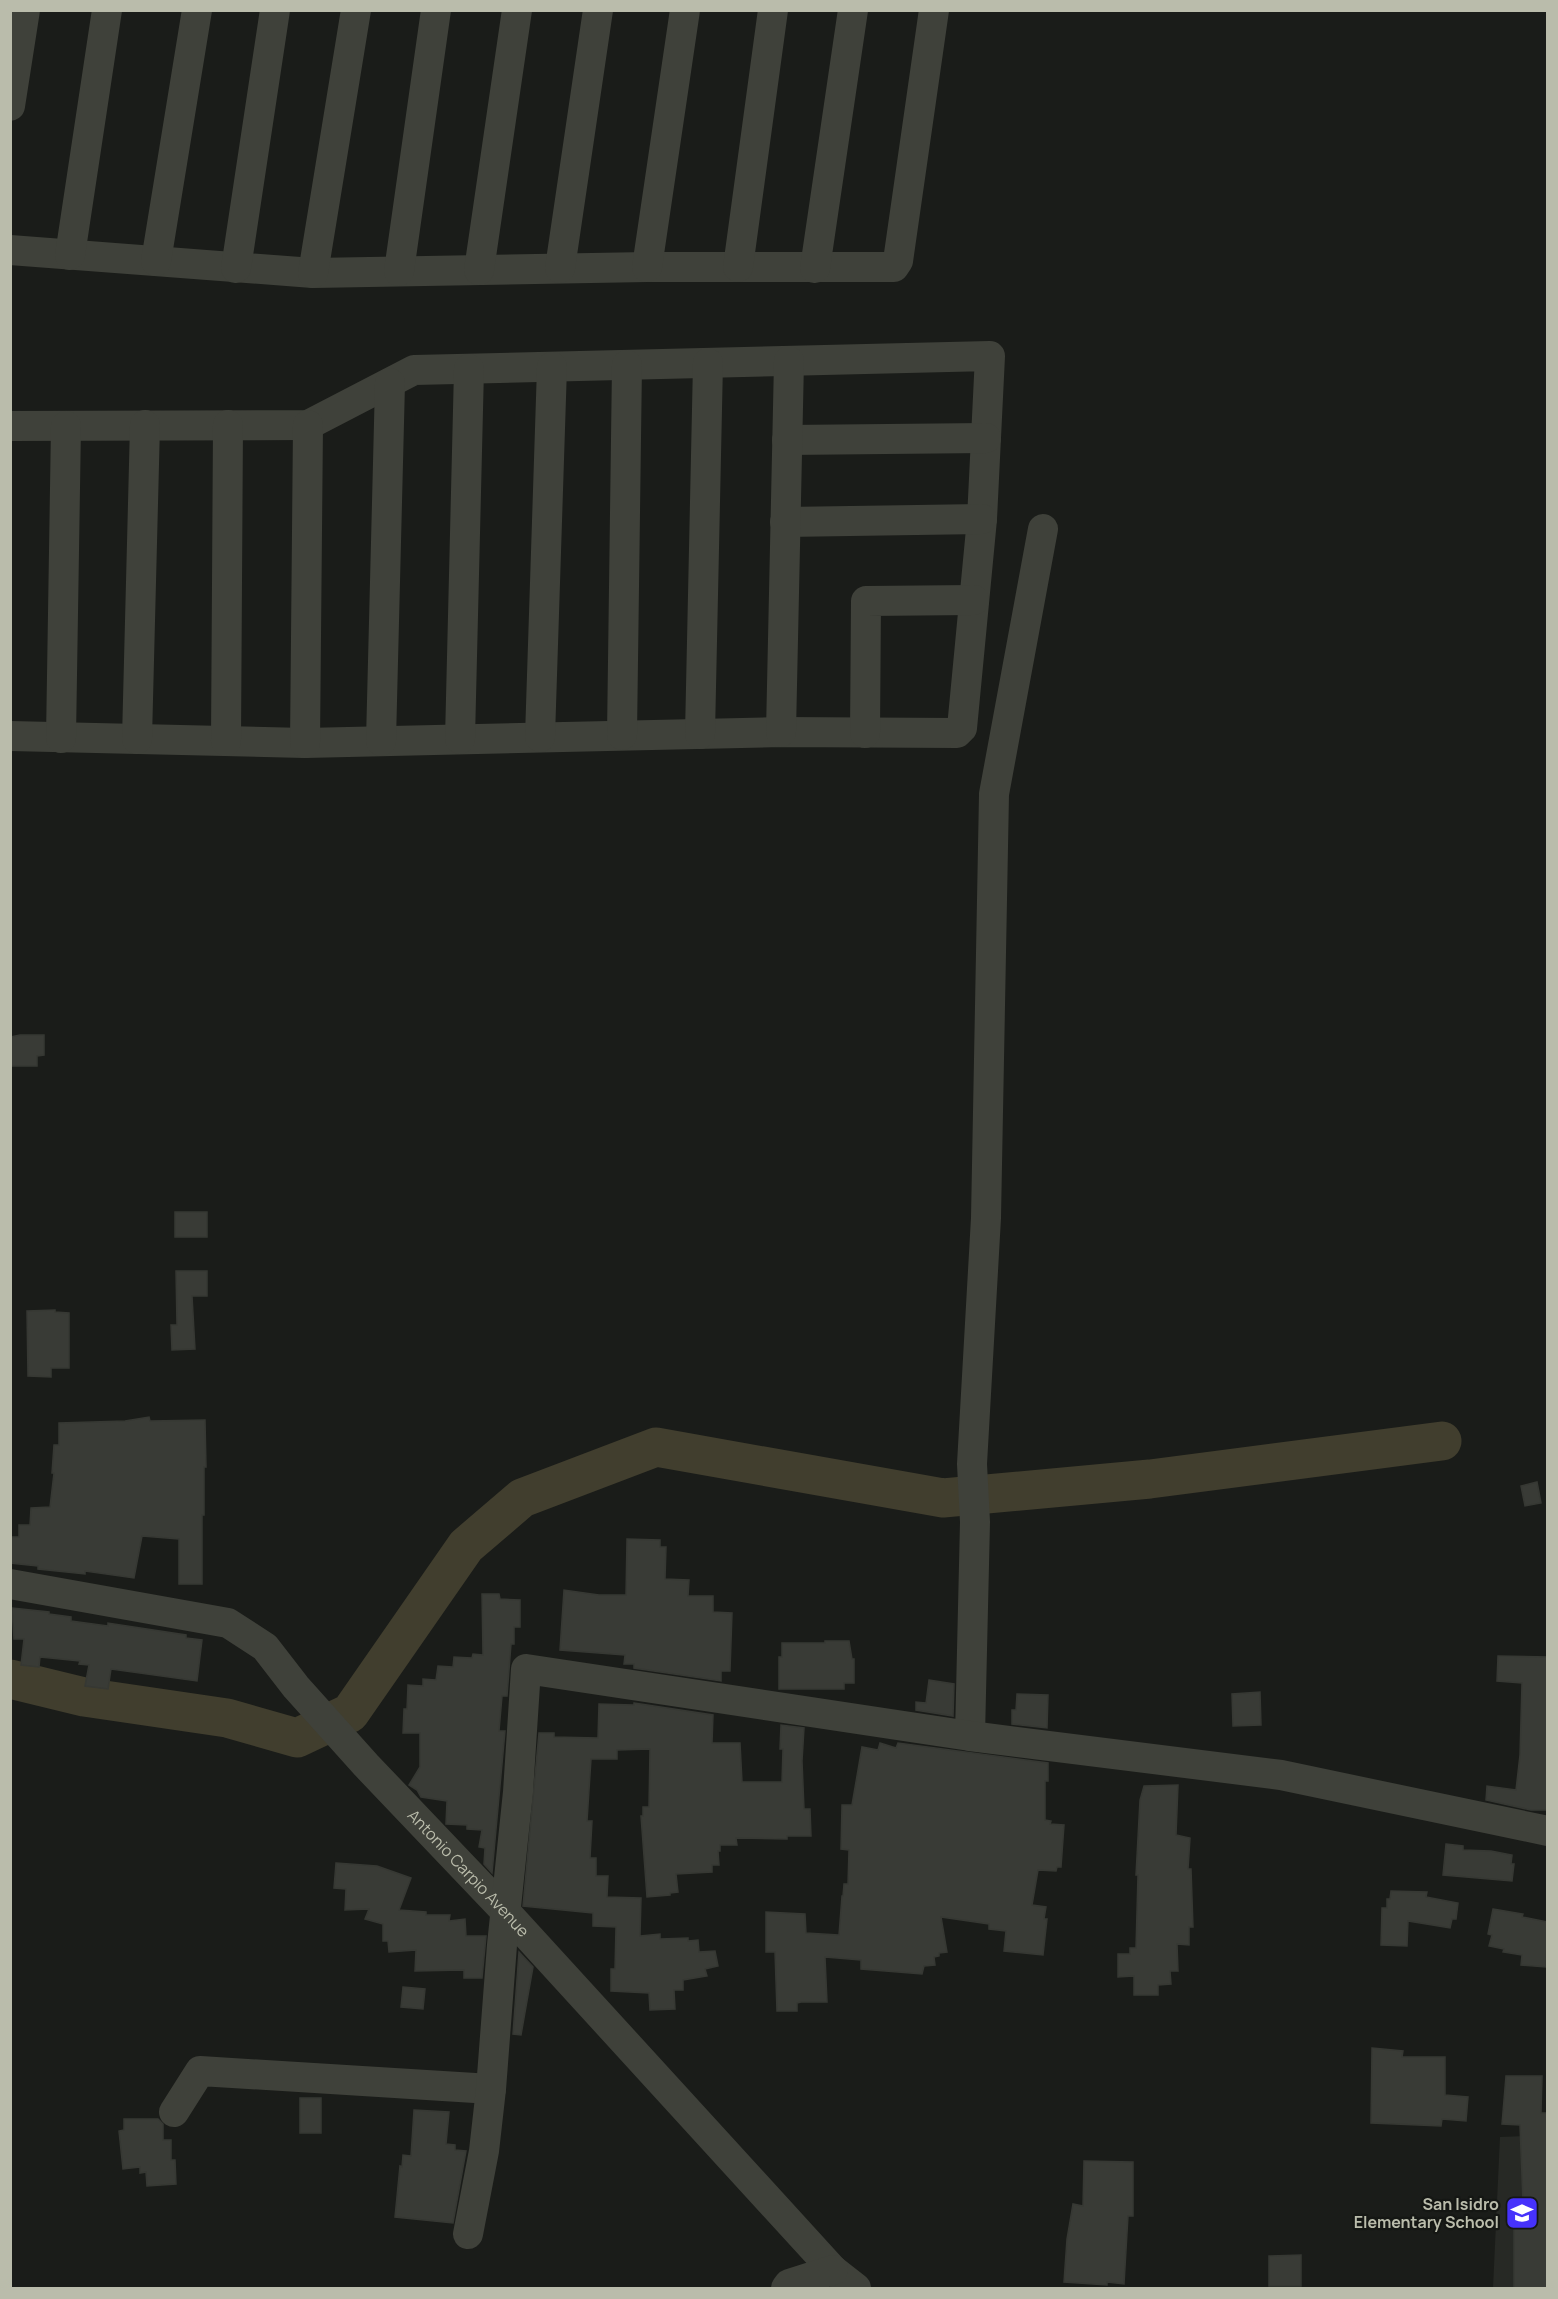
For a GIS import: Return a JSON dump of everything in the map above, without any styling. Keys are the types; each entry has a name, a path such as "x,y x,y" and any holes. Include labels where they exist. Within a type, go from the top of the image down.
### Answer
{"street":[{"path":"10,106 26,10"},
{"path":"70,255 107,10"},
{"path":"156,261 197,10"},
{"path":"236,267 275,10"},
{"path":"313,273 356,10"},
{"path":"399,271 436,10"},
{"path":"479,270 517,10"},
{"path":"560,268 598,10"},
{"path":"647,267 685,10"},
{"path":"738,267 773,10"},
{"path":"815,268 853,10"},
{"path":"10,250 313,273 647,267 894,267 898,261 934,10"},
{"path":"10,426 308,425 414,370 990,356 982,519 962,728 952,734 781,732 305,743 10,736"},
{"path":"781,732 789,361"},
{"path":"700,734 708,363"},
{"path":"622,735 627,365"},
{"path":"540,737 552,367"},
{"path":"460,739 469,369"},
{"path":"381,741 390,383"},
{"path":"137,739 145,425"},
{"path":"226,741 228,425"},
{"path":"305,743 308,425"},
{"path":"61,738 66,426"},
{"path":"787,440 986,438"},
{"path":"785,522 982,519"},
{"path":"970,1736 975,1522 972,1464 986,1218 994,795 1043,529"},
{"path":"864,733 866,602 974,600"},
{"name":"Antonio Carpio Avenue","path":"10,1584 228,1623 265,1647 296,1687 366,1765 505,1911 833,2270 856,2289"},
{"path":"468,2234 484,2151 491,2089 505,1911 519,1792 526,1669 970,1736 1281,1774 1548,1831"},
{"path":"174,2112 200,2071 491,2089"},
{"path":"786,2289 789,2284 833,2270"}],"shaded area":[{"name":"San Isidro Elementary School","path":"1547,2135 1547,2288 1493,2288 1500,2137"}],"building":[{"path":"44,1035 44,1055 37,1056 37,1066 10,1066 10,1037"},
{"path":"175,1212 207,1212 207,1237 175,1237"},
{"path":"176,1271 207,1271 207,1296 192,1296 195,1349 172,1350 171,1325 177,1325"},
{"path":"55,1310 55,1312 69,1313 69,1368 51,1368 51,1377 28,1376 27,1311"},
{"path":"149,1417 150,1421 205,1420 206,1467 204,1467 204,1515 202,1515 202,1584 179,1584 179,1539 142,1536 134,1578 85,1571 85,1574 38,1569 38,1566 10,1563 10,1537 19,1537 19,1525 30,1525 31,1508 50,1507 54,1473 52,1473 54,1445 59,1445 59,1423 125,1421"},
{"path":"1537,1482 1541,1503 1525,1506 1521,1486"},
{"path":"627,1539 660,1540 660,1547 666,1547 665,1579 689,1580 688,1596 713,1596 713,1612 732,1613 730,1671 721,1671 721,1681 634,1668 634,1664 624,1664 625,1655 560,1650 564,1590 599,1595 626,1595"},
{"path":"482,1594 499,1594 500,1599 520,1600 520,1627 514,1627 507,1696 502,1696 499,1731 505,1731 492,1873 484,1864 485,1848 479,1847 482,1830 467,1829 467,1825 446,1824 447,1801 421,1797 417,1790 409,1785 420,1767 420,1733 403,1733 408,1685 423,1686 423,1679 436,1680 438,1666 453,1667 454,1657 472,1658 473,1654 483,1655"},
{"path":"12,1608 49,1612 49,1614 71,1617 71,1621 108,1626 108,1623 186,1635 186,1638 202,1640 197,1681 111,1669 108,1689 85,1686 89,1665 79,1664 80,1661 40,1657 39,1667 21,1665 24,1639 14,1639"},
{"path":"825,1641 849,1641 852,1659 854,1659 854,1683 844,1683 844,1689 779,1689 779,1657 782,1657 782,1643 825,1643"},
{"path":"1498,1656 1548,1657 1548,1810 1531,1810 1486,1800 1487,1786 1516,1790 1520,1755 1522,1683 1497,1681"},
{"path":"929,1680 954,1684 953,1716 916,1710 916,1702 926,1703"},
{"path":"1260,1692 1261,1725 1233,1726 1232,1694"},
{"path":"1017,1694 1048,1695 1047,1728 1012,1724 1012,1710 1016,1710"},
{"path":"634,1703 713,1715 712,1743 740,1743 742,1782 782,1782 781,1725 804,1728 802,1761 804,1809 810,1809 811,1836 787,1836 787,1839 736,1838 737,1845 720,1845 719,1865 712,1865 712,1872 676,1874 678,1892 670,1893 670,1895 647,1897 641,1816 643,1816 643,1807 649,1807 650,1749 617,1750 617,1759 591,1759 587,1821 592,1821 590,1858 596,1858 596,1876 608,1876 607,1897 641,1898 640,1936 660,1934 660,1939 698,1940 699,1952 715,1951 718,1966 705,1969 707,1976 683,1980 683,1990 674,1990 675,2009 650,2010 649,1993 611,1991 611,1969 615,1969 616,1927 593,1926 593,1913 523,1906 539,1733 554,1733 554,1737 598,1738 599,1704 634,1705"},
{"path":"880,1743 896,1748 898,1743 1048,1763 1048,1781 1045,1781 1045,1820 1051,1821 1050,1824 1064,1825 1061,1867 1057,1867 1056,1871 1038,1870 1032,1905 1046,1907 1043,1955 1004,1951 1006,1931 989,1929 989,1924 941,1917 947,1952 939,1953 939,1956 934,1957 935,1965 924,1966 922,1974 861,1969 861,1960 825,1957 827,2002 801,2002 797,2003 797,2011 777,2011 775,1952 766,1952 766,1912 805,1914 806,1933 839,1935 844,1884 848,1884 849,1850 841,1849 842,1805 852,1805 862,1747 878,1750"},
{"path":"1178,1785 1176,1835 1190,1838 1188,1869 1191,1869 1193,1927 1189,1927 1189,1945 1177,1944 1178,1971 1170,1971 1171,1984 1158,1985 1158,1995 1134,1995 1134,1976 1118,1977 1118,1954 1130,1954 1130,1948 1136,1948 1138,1875 1136,1875 1140,1800 1144,1786"},
{"path":"1446,1844 1463,1846 1463,1850 1491,1851 1512,1855 1511,1864 1514,1864 1512,1881 1443,1875"},
{"path":"336,1863 377,1866 411,1878 399,1910 426,1912 426,1915 450,1915 449,1921 465,1919 466,1936 486,1936 482,1978 464,1978 464,1970 415,1971 416,1950 389,1952 388,1941 383,1941 383,1924 365,1919 369,1909 345,1910 346,1889 334,1888"},
{"path":"1391,1891 1427,1892 1426,1897 1458,1903 1456,1919 1452,1919 1450,1928 1408,1921 1407,1946 1381,1945 1382,1908 1387,1908 1387,1899 1390,1899"},
{"path":"1493,1909 1523,1914 1522,1917 1548,1922 1546,1967 1521,1965 1522,1955 1503,1952 1504,1949 1489,1946 1492,1935 1488,1934"},
{"path":"519,1952 533,1967 521,2035 513,2034"},
{"path":"403,1987 425,1989 423,2009 401,2007"},
{"path":"1372,2048 1403,2051 1402,2057 1445,2057 1445,2095 1468,2097 1466,2121 1442,2119 1441,2126 1371,2123"},
{"path":"1506,2076 1542,2076 1541,2113 1548,2113 1547,2289 1514,2289 1514,2202 1523,2202 1520,2125 1502,2124"},
{"path":"300,2098 321,2098 321,2133 300,2133"},
{"path":"414,2110 449,2112 446,2144 455,2145 455,2150 466,2151 453,2223 395,2217 400,2166 402,2167 403,2155 411,2156"},
{"path":"124,2119 158,2119 163,2124 163,2140 171,2140 171,2160 175,2160 176,2184 147,2186 146,2172 140,2173 140,2167 123,2169 119,2131 124,2130"},
{"path":"1084,2161 1133,2162 1133,2216 1128,2216 1124,2284 1064,2282 1067,2239 1073,2204 1083,2206"},
{"path":"1301,2255 1301,2286 1269,2286 1269,2256"}],"waterway":[{"path":"10,1679 84,1697 227,1718 297,1738 350,1713 466,1546 522,1498 656,1447 943,1498 1150,1479 1442,1441"}],"place":[{"name":"San Isidro Elementary School","path":"1522,2213"}]}
